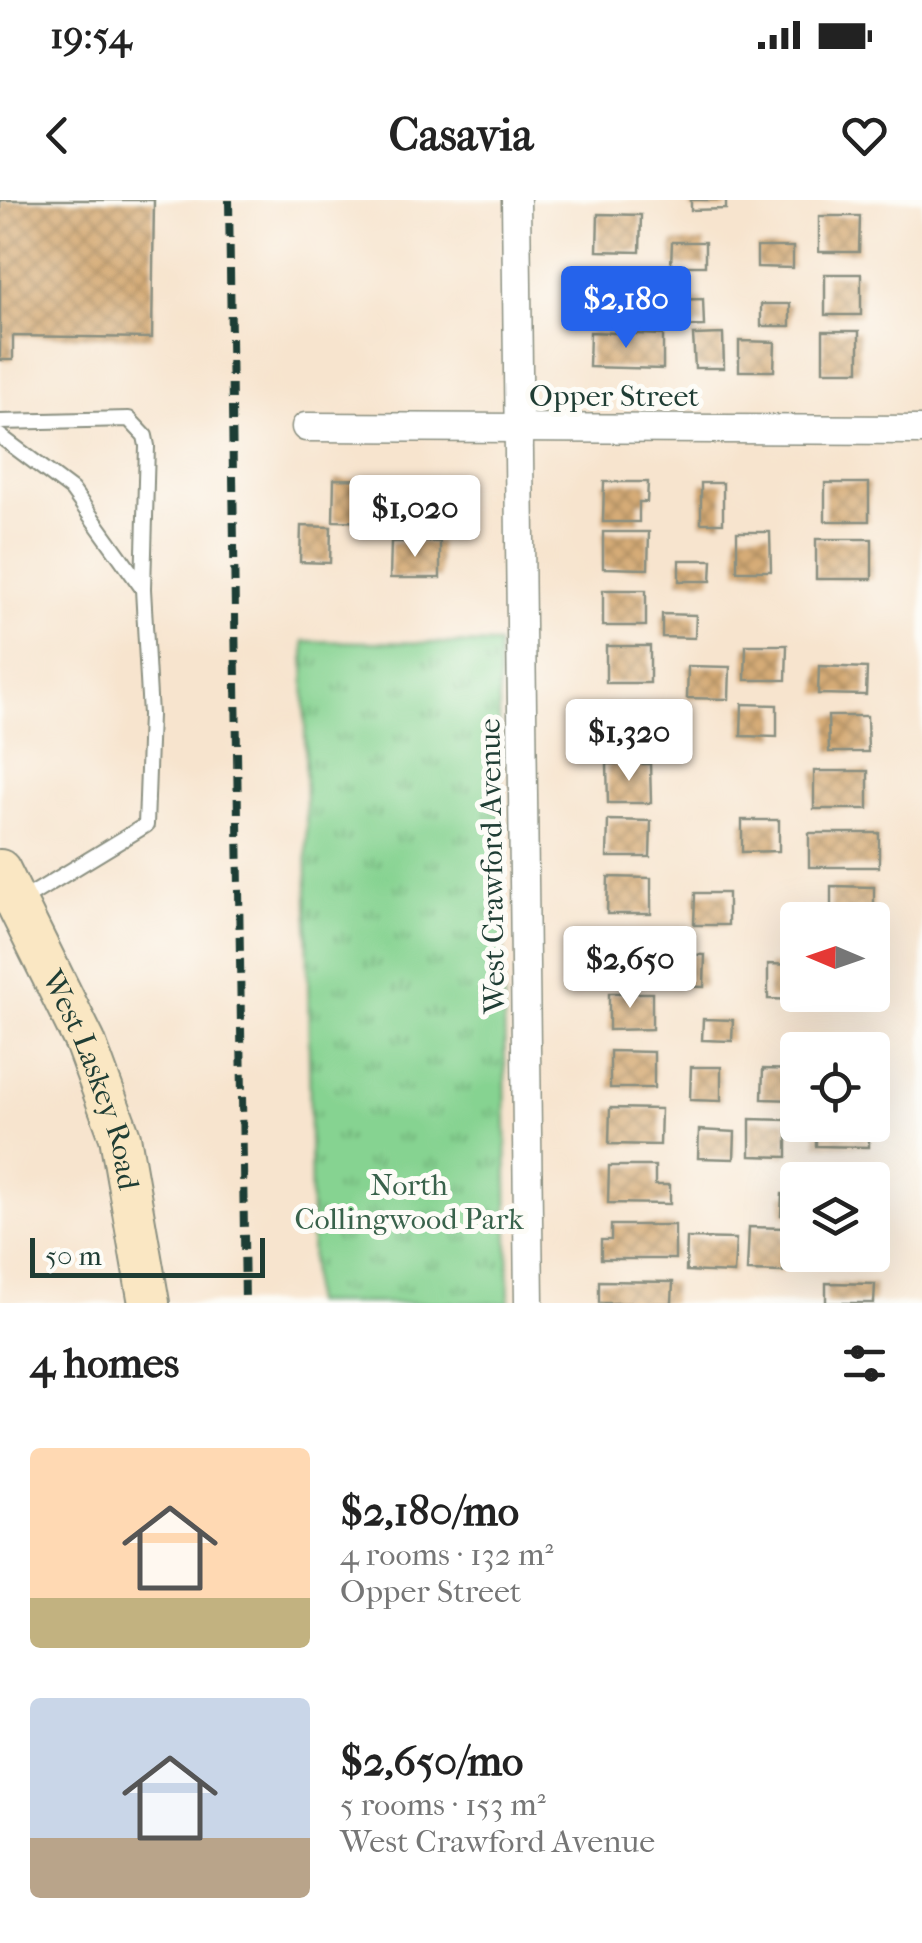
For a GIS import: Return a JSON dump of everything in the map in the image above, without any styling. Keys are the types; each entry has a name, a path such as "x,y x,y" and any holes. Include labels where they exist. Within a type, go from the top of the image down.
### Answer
{"main road":[{"name":"West Laskey Road","path":"9,886 85,1042 120,1137 149,1303"}],"street":[{"name":"West Crawford Avenue","path":"516,200 530,1303"},
{"name":"Opper Street","path":"306,428 922,430"}],"lane":[{"path":"0,422 129,419 138,425 147,446 143,588 150,715 146,824 9,886"},
{"path":"0,436 72,490 143,588"}],"green space":[{"name":"North Collingwood Park","path":"304,641 498,644 509,1303 312,1303"}],"building":[{"path":"0,200 154,200 152,338 13,336 13,360 0,360"},
{"path":"691,200 726,200 726,209 691,210"},
{"path":"598,214 641,215 640,252 597,251"},
{"path":"819,216 860,216 859,252 819,252"},
{"path":"672,242 705,242 705,266 671,266"},
{"path":"757,247 793,247 793,268 757,267"},
{"path":"599,273 636,273 635,314 599,314"},
{"path":"825,274 861,274 861,315 825,315"},
{"path":"703,299 704,326 670,327 669,300"},
{"path":"761,304 790,304 790,326 761,326"},
{"path":"823,331 859,331 859,371 823,371"},
{"path":"590,332 663,335 663,369 589,367"},
{"path":"723,334 724,368 695,368 693,335"},
{"path":"739,341 775,342 774,371 739,371"},
{"path":"334,479 440,481 439,523 333,521"},
{"path":"604,482 648,482 647,502 639,502 639,522 603,522"},
{"path":"701,483 723,483 723,523 701,523"},
{"path":"825,483 869,483 869,521 825,521"},
{"path":"301,526 331,527 330,563 300,562"},
{"path":"603,532 649,532 648,569 603,568"},
{"path":"737,532 770,532 771,571 737,571"},
{"path":"816,539 872,539 872,579 816,579"},
{"path":"391,542 440,542 440,578 390,578"},
{"path":"679,560 712,560 711,581 679,581"},
{"path":"603,590 646,590 646,626 603,626"},
{"path":"662,614 696,615 695,638 662,637"},
{"path":"746,645 787,645 786,680 745,680"},
{"path":"606,646 650,646 650,683 606,683"},
{"path":"688,666 730,667 729,699 687,698"},
{"path":"819,666 867,668 866,695 818,694"},
{"path":"742,704 777,705 777,737 741,736"},
{"path":"606,705 650,705 650,742 606,741"},
{"path":"828,716 867,716 868,752 829,752"},
{"path":"607,764 650,764 651,803 608,803"},
{"path":"814,771 868,771 868,809 814,809"},
{"path":"608,820 651,821 650,857 607,857"},
{"path":"742,820 779,820 779,851 742,852"},
{"path":"809,833 879,833 879,867 809,867"},
{"path":"608,877 651,878 651,914 607,914"},
{"path":"831,886 874,887 874,902 831,902"},
{"path":"695,893 728,893 728,925 694,925"},
{"path":"609,936 652,936 652,973 609,973"},
{"path":"672,954 705,955 704,987 670,986"},
{"path":"768,964 780,964 780,999 768,999"},
{"path":"609,993 652,993 652,1029 609,1030"},
{"path":"703,1019 733,1020 732,1041 702,1040"},
{"path":"610,1051 654,1052 654,1088 610,1088"},
{"path":"691,1067 721,1067 721,1101 690,1100"},
{"path":"763,1069 780,1069 780,1100 762,1099"},
{"path":"610,1108 661,1109 660,1145 609,1144"},
{"path":"750,1119 780,1120 780,1142 787,1142 787,1157 750,1156"},
{"path":"699,1130 735,1132 734,1159 698,1158"},
{"path":"816,1142 869,1142 869,1147 816,1146"},
{"path":"609,1166 655,1166 655,1185 670,1185 670,1204 608,1203"},
{"path":"611,1225 675,1225 675,1259 601,1259 601,1240 611,1240"},
{"path":"749,1227 780,1228 780,1272 747,1271"},
{"path":"687,1238 736,1239 734,1273 686,1271"},
{"path":"599,1281 673,1282 672,1303 599,1303"},
{"path":"826,1283 875,1284 874,1303 826,1303"}],"railway":[{"path":"229,200 245,1303"}]}
